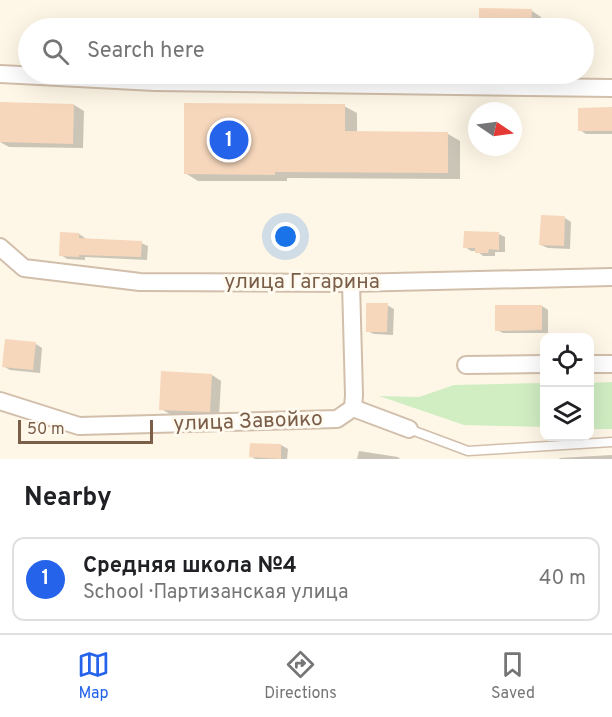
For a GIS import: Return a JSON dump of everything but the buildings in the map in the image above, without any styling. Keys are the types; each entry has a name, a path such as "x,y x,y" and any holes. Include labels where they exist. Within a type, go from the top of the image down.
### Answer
{"street":[{"path":"0,74 18,75"},
{"path":"307,84 612,88"},
{"name":"улица Гагарина","path":"0,247 24,268 140,282 351,283 612,277"},
{"path":"351,283 354,394 352,408 409,429"},
{"path":"466,365 540,364"},
{"path":"594,364 612,364"},
{"name":"улица Завойко","path":"0,400 79,426 337,419 352,408"}],"lane":[{"path":"409,429 468,455 612,442"}],"green space":[{"path":"612,382 612,429 594,429 594,383"},
{"path":"540,383 540,427 464,425 379,396 419,397 454,385"}],"place":[{"name":"Средняя школа №4","path":"229,140"}]}
